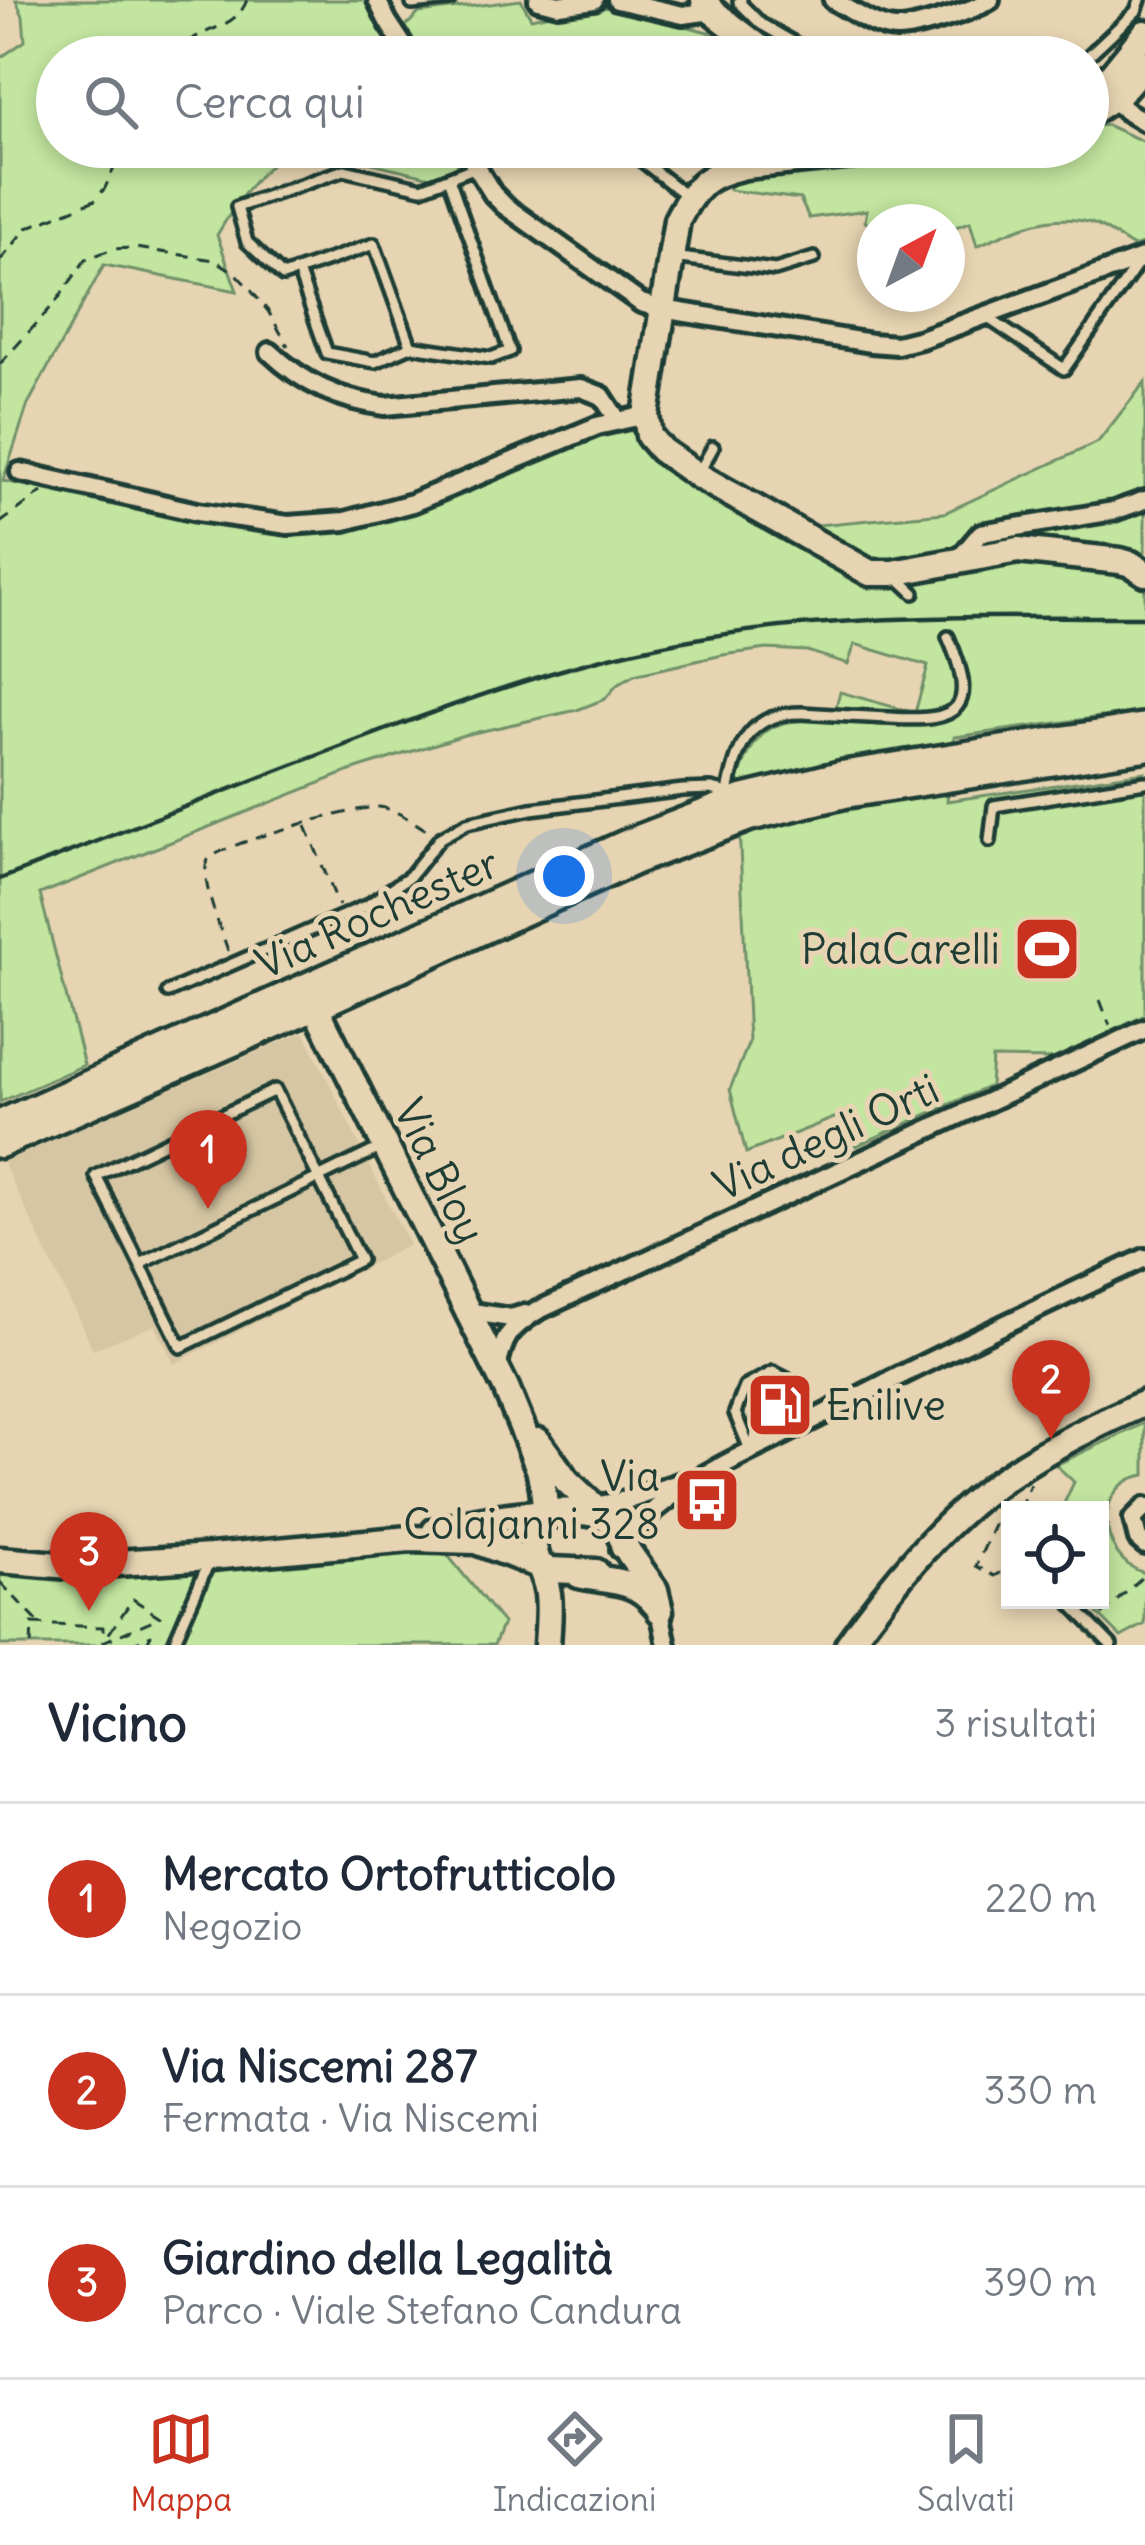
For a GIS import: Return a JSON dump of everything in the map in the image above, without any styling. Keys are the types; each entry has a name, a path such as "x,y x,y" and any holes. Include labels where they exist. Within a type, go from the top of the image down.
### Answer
{"main road":[{"path":"708,5 746,36"},
{"path":"1109,78 1145,33"},
{"path":"1109,90 1145,64"},
{"path":"735,168 704,180 677,220 646,415 653,444 698,475 870,573 1031,550 1120,561 1145,573"},
{"name":"Via Rochester","path":"0,1145 727,798 841,774 1145,726"},
{"name":"Via Rochester","path":"0,1124 748,818 845,795 1145,748"},
{"name":"Via Bloy","path":"311,997 502,1379"},
{"path":"502,1379 539,1469 551,1515 533,1540 547,1566 547,1645"},
{"path":"502,1379 548,1458 617,1530 655,1590 660,1611"},
{"path":"848,1645 879,1602 978,1498 1055,1447 1145,1403"},
{"path":"410,1539 450,1527 597,1513 617,1530"},
{"path":"547,1645 569,1593 615,1559 617,1530"},
{"path":"0,1560 70,1567 410,1539 476,1541 547,1566 625,1582 638,1587 660,1611"}],"street":[{"path":"377,0 397,36"},
{"path":"538,0 559,5 594,0"},
{"path":"617,0 682,15 698,15 708,5"},
{"path":"833,0 894,29 990,0"},
{"path":"1109,101 1145,122"},
{"path":"477,168 493,194 519,217 633,298 662,309 897,345 1144,257"},
{"path":"270,352 299,378 361,403 386,406 581,388 602,396 617,419"},
{"path":"20,472 196,512 288,525 345,521 412,503 617,419 646,415"},
{"path":"958,560 981,533 1114,511 1145,500"},
{"name":"Via degli Orti","path":"479,1335 1145,1029"},
{"path":"617,1530 713,1471 901,1373 1145,1258"},
{"path":"466,1311 512,1322 501,1351 502,1379"},
{"path":"617,1530 631,1499 713,1471"},
{"path":"1145,1507 1133,1519 1138,1539 1145,1545"},
{"path":"660,1611 667,1645"}],"lane":[{"path":"412,4 450,0"},
{"path":"741,0 761,24 782,36"},
{"path":"1109,37 1136,11 1140,0"},
{"path":"411,346 374,244 283,276 247,242 238,207 344,170 422,188 474,168"},
{"path":"651,168 689,198"},
{"path":"298,271 327,353 375,362 411,346 491,358 510,351 449,178"},
{"path":"670,256 775,270 814,258"},
{"path":"985,316 1064,370 1144,257"},
{"path":"698,475 713,447"},
{"path":"893,573 914,593"},
{"path":"168,992 368,905 410,876 440,838 467,823 531,809 683,790 711,789 727,798 745,739 771,717 803,713 917,720 951,714 959,704 962,676 948,637"},
{"path":"988,772 994,806 990,841"},
{"path":"994,806 1145,782"},
{"path":"275,1090 318,1178 360,1260 181,1347 96,1176 275,1090"},
{"path":"140,1264 384,1146"},
{"path":"753,1451 735,1413 745,1387 773,1372 787,1379 808,1422"},
{"path":"753,1451 758,1413 795,1395"},
{"path":"173,1645 211,1557"},
{"path":"1076,1609 1111,1645"}],"path":[{"path":"203,36 226,26 247,0"},
{"path":"0,262 27,228 95,200 114,168"},
{"path":"0,364 56,302 86,259 113,249 215,260 248,286 288,345"},
{"path":"0,523 57,481"},
{"path":"232,964 205,878 208,861 219,850 376,807 397,812 440,838"},
{"path":"305,824 343,916"},
{"path":"1100,1000 1117,1042"},
{"path":"1001,1517 976,1566 995,1576 1001,1572"},
{"path":"1092,1626 1145,1577"},
{"path":"0,1582 40,1624"},
{"path":"133,1599 160,1617 122,1634 103,1644 133,1599"},
{"path":"32,1645 32,1624 103,1627 103,1644"},
{"path":"129,1645 151,1635 146,1645"}],"shaded area":[{"path":"304,1032 409,1245 174,1364 155,1325 93,1349 3,1162"}],"green space":[{"path":"16,0 371,0 391,36 36,36 36,168 267,168 217,235 237,291 104,265 28,404 3,481 289,536 415,513 621,427 775,529 944,513 1098,442 1145,382 1145,711 954,737 947,801 1145,772 1145,1015 1056,1059 992,1058 990,1086 856,1146 839,1116 746,1153 730,1089 749,1042 737,783 744,764 770,729 795,721 832,721 840,692 915,713 928,666 855,644 848,664 807,651 767,649 634,675 605,699 577,710 464,735 350,771 40,894 84,1065 0,1102 0,58 25,41"},
{"path":"521,0 531,18 614,7 716,36 405,36 401,31 419,13"},
{"path":"1109,126 1145,142 1145,243 1134,247 1091,223 1062,219 1032,224 977,246 970,222 965,224 965,204 857,204 857,211 809,218 800,199 729,190 729,176 810,168 1109,168"},
{"path":"393,168 454,168 431,177"},
{"path":"1145,1423 1145,1475 1128,1481 1109,1506 1109,1501 1065,1501 1074,1482 1056,1465"},
{"path":"1109,1533 1118,1553 1145,1573 1145,1624 1121,1637 1093,1609 1109,1609"},
{"path":"445,1552 503,1623 494,1645 0,1645 0,1569 74,1578"}],"railway":[{"path":"0,879 411,720 613,656 715,636 837,622 1145,617"}],"place":[{"name":"PalaCarelli","path":"1047,949"},
{"name":"Mercato Ortofrutticolo","path":"208,1209"},
{"name":"Enilive","path":"780,1405"},
{"name":"Via Niscemi 287","path":"1051,1439"},
{"name":"Via Colajanni 328","path":"707,1500"},
{"name":"Giardino della Legalità","path":"89,1611"}]}
